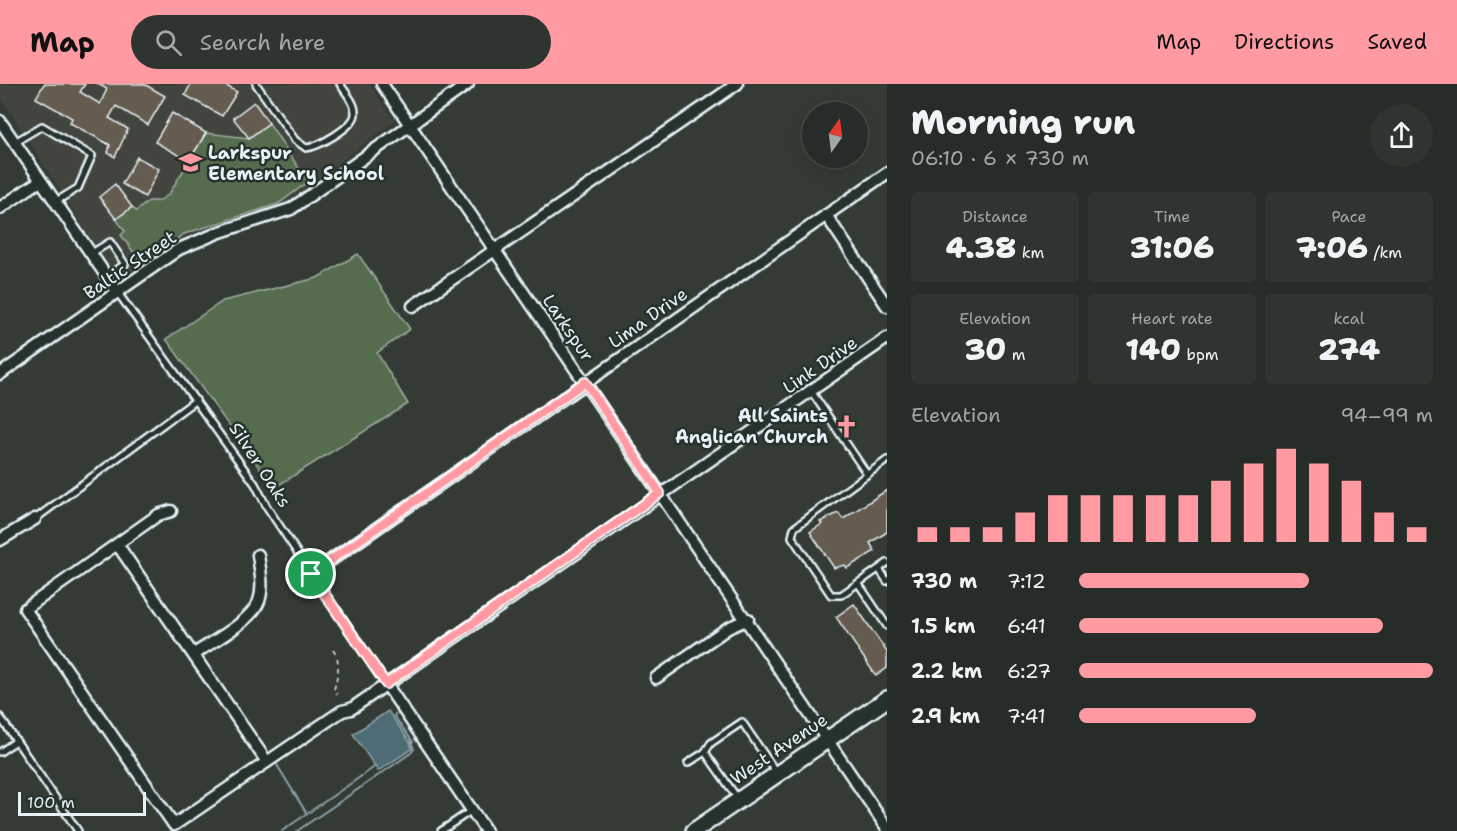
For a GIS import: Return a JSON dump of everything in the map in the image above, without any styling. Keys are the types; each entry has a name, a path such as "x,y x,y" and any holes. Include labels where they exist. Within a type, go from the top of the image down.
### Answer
{"main road":[{"name":"West Avenue","path":"698,830 887,699"}],"street":[{"name":"Larkspur","path":"382,84 748,619 887,828"},
{"name":"Baltic Street","path":"0,374 186,246 291,209 468,84"},
{"path":"413,306 737,84"},
{"name":"Silver Oaks","path":"0,121 118,293"},
{"name":"Lima Drive","path":"311,574 887,173"},
{"path":"0,208 40,181"},
{"path":"826,215 887,306"},
{"name":"Link Drive","path":"117,543 25,609 174,825 386,684 887,338"},
{"path":"171,511 158,515 117,543 267,762"},
{"path":"0,540 35,519"},
{"path":"194,654 251,615 259,603 262,588 258,555"},
{"path":"656,678 728,628 748,619"},
{"path":"386,684 486,831"}],"lane":[{"path":"256,84 295,140 306,148 315,148 351,122 355,113 351,101 340,84"},
{"path":"15,142 42,126 92,156 78,188 55,202"},
{"path":"91,254 110,242 125,264 107,276"},
{"name":"Silver Oaks","path":"118,293 255,484 324,593"},
{"path":"811,392 867,474"},
{"path":"35,519 196,400"},
{"path":"887,460 794,528 792,537 831,595 841,595 887,563"},
{"path":"879,569 887,581"},
{"path":"858,584 887,626"},
{"path":"338,611 386,684"},
{"path":"0,717 78,831"},
{"path":"688,763 705,752 711,742 742,722 777,774"},
{"path":"0,752 16,741"},
{"path":"705,752 738,801"},
{"path":"441,831 472,810"}],"path":[{"path":"333,650 339,660 339,680 334,690 337,694"}],"shaded area":[{"name":"Larkspur Elementary School","path":"0,84 369,84 395,121 282,205 195,232 118,281 0,96"}],"green space":[{"path":"269,123 308,182 278,204 184,234 142,264 121,235 125,231 116,219 132,207 136,211 149,201 159,201 169,194 206,133 249,138"},
{"path":"358,254 410,329 377,353 408,404 274,488 166,339 223,301 317,278"}],"water":[{"path":"388,711 410,742 412,749 378,771 353,734"}],"building":[{"path":"44,84 85,84 80,92 100,104 107,89 98,84 144,84 165,96 148,125 116,106 109,118 128,129 115,157 108,153 110,145 70,123 72,118 36,98"},
{"path":"191,84 223,84 237,92 222,116 185,95"},
{"path":"254,102 269,123 249,138 233,118"},
{"path":"172,113 206,133 189,161 155,142"},
{"path":"137,157 159,169 145,197 122,184"},
{"path":"115,184 132,207 116,219 99,197"},
{"path":"887,490 887,532 870,543 875,551 847,568 845,565 834,568 810,532 822,524 820,522 838,513 843,519"},
{"path":"854,604 887,652 887,668 876,676 836,617"}],"waterway":[{"path":"297,831 411,753 414,749 410,738 413,742 394,716 395,714"},
{"path":"277,765 307,814"},
{"path":"282,831 376,766"}],"place":[{"name":"Larkspur Elementary School","path":"190,163"},
{"name":"All Saints Anglican Church","path":"846,426"}],"route":[{"path":"585,382 660,493 386,684 311,574 585,382"}]}
